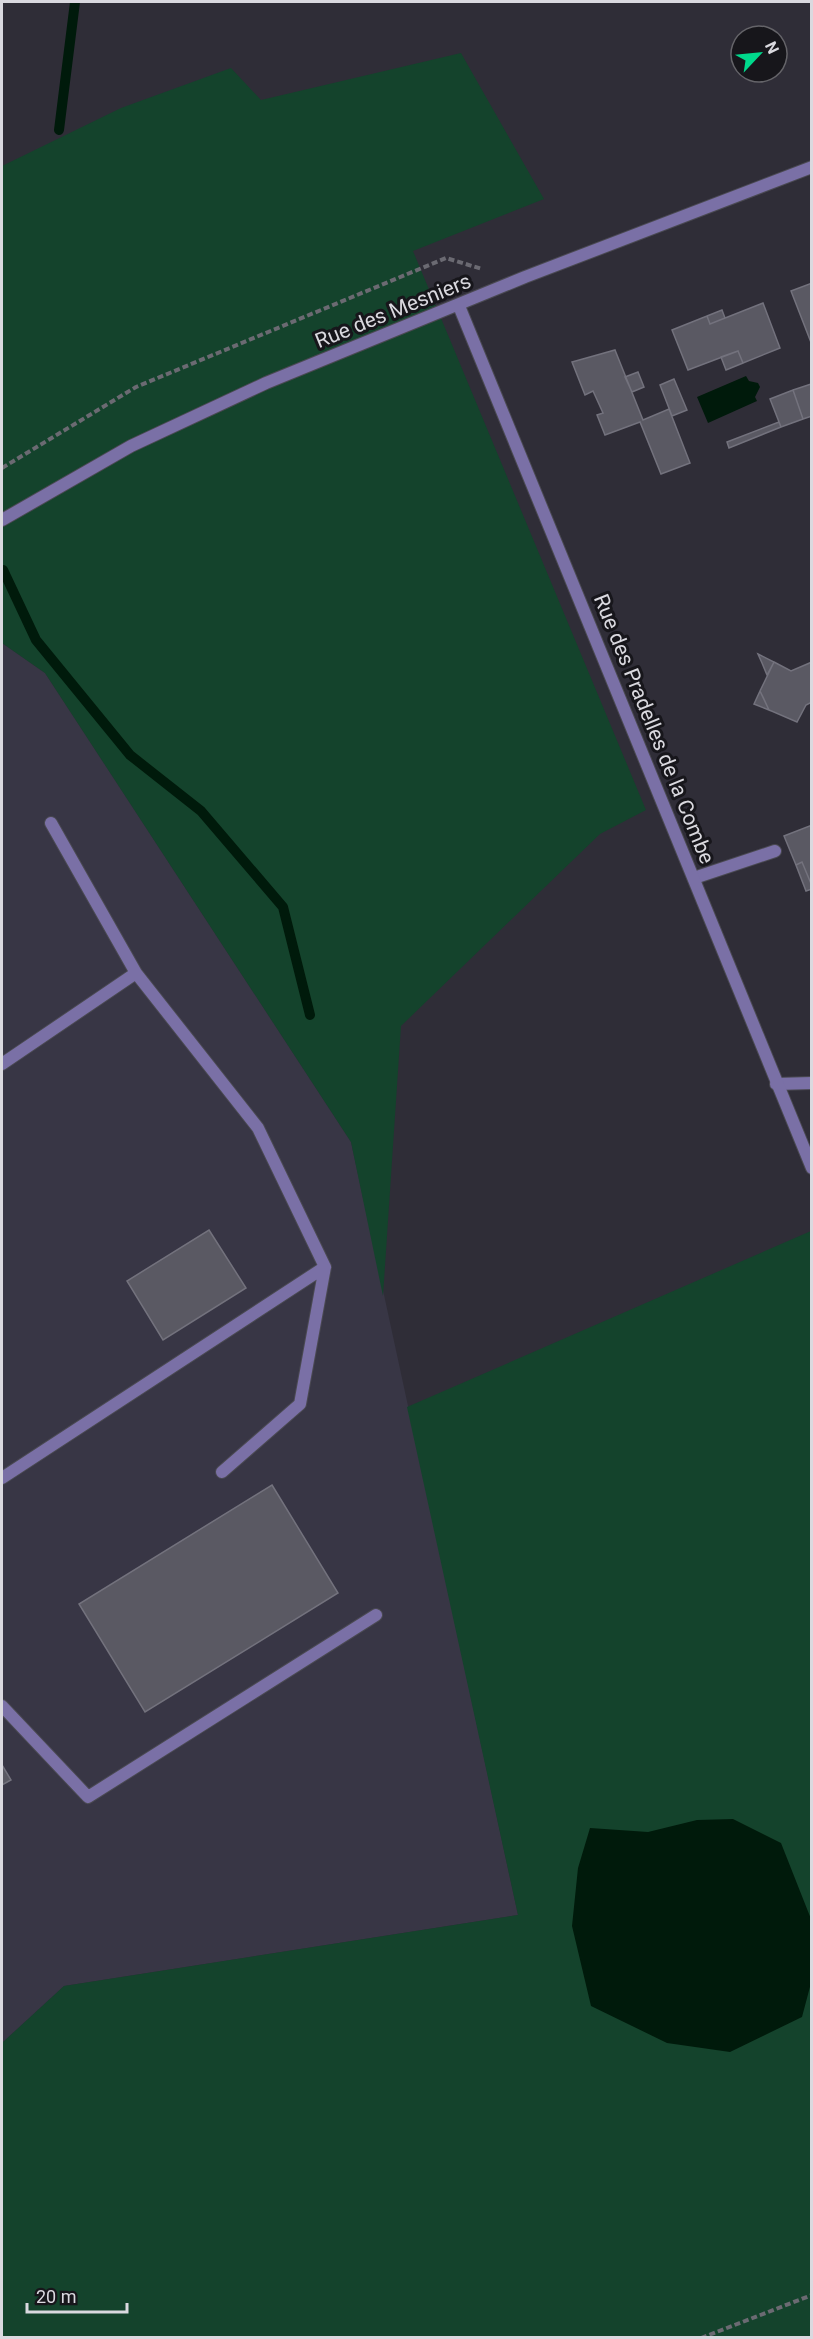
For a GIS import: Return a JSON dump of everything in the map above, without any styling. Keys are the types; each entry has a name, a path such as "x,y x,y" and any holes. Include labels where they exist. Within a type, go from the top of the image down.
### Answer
{"street":[{"name":"Rue des Mesniers","path":"2,520 74,476 142,441 266,383 459,306 525,277 812,167"},
{"name":"Rue des Pradelles de la Combe","path":"459,306 812,1168"},
{"path":"51,823 136,973 258,1128 325,1267 300,1404 222,1472"},
{"path":"694,878 775,851"},
{"path":"2,1064 136,973"},
{"path":"777,1084 812,1083"},
{"path":"2,1478 325,1267"},
{"path":"2,1706 88,1797 376,1615"}],"path":[{"path":"2,468 136,387 446,258 487,271"},
{"path":"701,2337 812,2295"}],"shaded area":[{"path":"746,376 749,381 758,383 760,387 755,397 757,401 708,423 697,397"},
{"path":"2,643 45,673 351,1142 518,1915 64,1986 2,2043"},
{"path":"733,1819 781,1843 811,1919 811,1983 802,2017 730,2052 667,2043 591,2006 572,1926 578,1868 590,1828 648,1832 697,1820"}],"green space":[{"path":"461,53 544,199 413,251 646,810 600,834 401,1026 383,1296 351,1142 45,673 2,643 2,166 121,108 231,68 261,100"},
{"path":"811,1231 811,2337 2,2338 2,2043 64,1986 518,1915 407,1407"}],"building":[{"path":"812,283 812,345 791,291"},
{"path":"763,303 780,348 743,363 738,351 688,370 672,330 707,316 710,324"},
{"path":"722,310 725,318 710,324 707,316"},
{"path":"615,350 643,420 669,409 690,463 661,474 640,422 605,435 597,415 603,413 593,391 585,395 572,362"},
{"path":"738,351 743,363 726,370 721,357"},
{"path":"638,372 644,387 632,392 625,377"},
{"path":"674,379 687,410 672,416 660,385"},
{"path":"811,384 812,416 803,419 793,390"},
{"path":"793,390 803,419 781,427 770,399"},
{"path":"779,422 781,427 729,448 727,442"},
{"path":"758,654 774,662 767,675 762,663"},
{"path":"774,662 791,671 812,662 812,702 806,705 797,722 769,710 760,691"},
{"path":"760,691 763,697 769,710 754,704"},
{"path":"812,825 812,886 802,862 796,865 784,836"},
{"path":"802,862 812,886 812,889 806,891 796,865"},
{"path":"209,1230 246,1288 163,1340 127,1281"},
{"path":"272,1485 338,1593 145,1712 79,1604"},
{"path":"2,1765 11,1780 2,1785"}],"waterway":[{"path":"59,130 75,2"},
{"path":"3,570 36,640 130,755 201,811 283,907 310,1015"}]}
